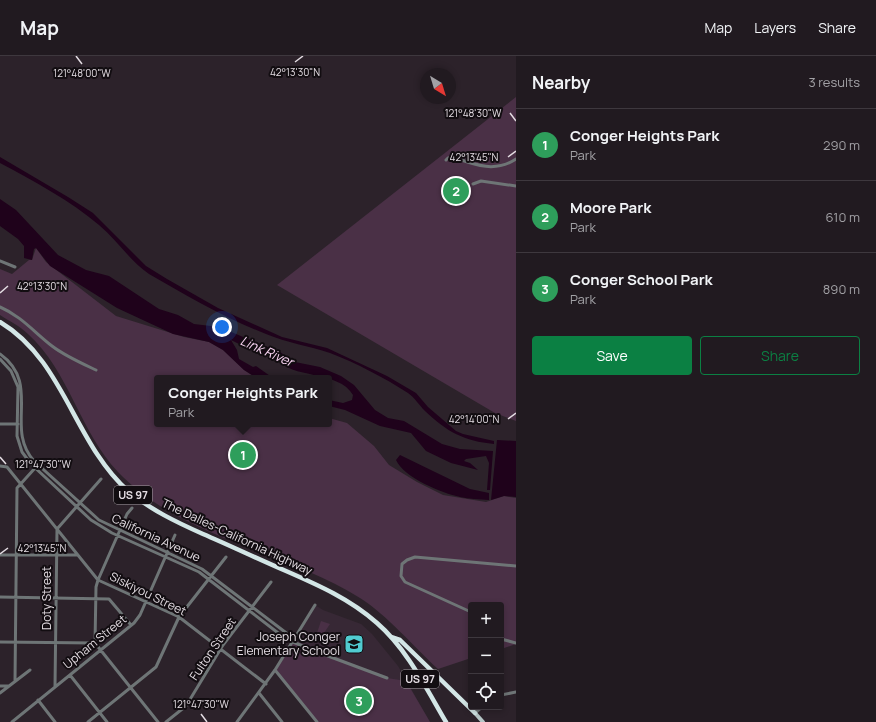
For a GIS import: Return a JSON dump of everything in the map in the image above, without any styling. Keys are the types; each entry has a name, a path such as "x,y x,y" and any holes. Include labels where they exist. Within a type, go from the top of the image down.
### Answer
{"highway":[{"name":"The Dalles-California Highway","path":"0,322 20,337 39,356 93,450 112,474 134,496 170,519 332,591 363,612 391,637 408,659 446,722"},
{"path":"391,637 400,640 475,713"}],"main road":[{"path":"475,713 483,722"}],"street":[{"path":"446,160 453,157 486,168 500,166 516,159"},
{"path":"473,184 481,181 516,186"},
{"path":"0,261 15,267"},
{"path":"0,307 14,313 52,345 96,370"},
{"name":"California Avenue","path":"0,354 12,364 20,381 23,395 21,424 24,446 28,454 36,467 98,520 120,532 197,566 286,638 312,650 387,678"},
{"name":"California Avenue","path":"0,359 11,371 16,382 19,395 17,424 20,447 25,457 96,524 118,536 210,577"},
{"path":"0,424 21,424"},
{"path":"0,466 7,466 98,580"},
{"path":"15,681 14,598 17,488 36,467"},
{"path":"57,529 101,480"},
{"path":"132,508 127,514 98,580 95,643 158,722"},
{"name":"Doty Street","path":"55,686 57,529"},
{"name":"Upham Street","path":"12,722 131,625 140,615 145,600 175,535"},
{"path":"0,555 77,555"},
{"path":"88,722 156,667 179,617 226,556"},
{"path":"468,611 405,582 401,576 402,564 415,557 516,566"},
{"name":"Siskiyou Street","path":"98,580 145,600 179,617 266,684"},
{"name":"Fulton Street","path":"166,722 186,706 220,649 271,582"},
{"path":"0,597 108,599 113,602 131,625"},
{"path":"237,722 276,670 292,640 316,605"},
{"path":"504,640 516,643"},
{"path":"0,642 95,643"},
{"path":"0,693 30,670"},
{"path":"276,670 317,722"},
{"path":"70,675 107,722"},
{"path":"0,686 8,686"},
{"path":"504,694 516,692"},
{"path":"259,693 282,722"},
{"path":"38,700 55,722"},
{"path":"475,713 478,710"}],"shaded area":[{"path":"516,97 516,421 495,413 277,285"},
{"path":"36,248 46,262 116,316 184,337 209,342 223,350 252,375 154,375 154,427 332,427 332,419 347,423 374,446 389,465 417,482 443,495 486,502 504,496 516,498 516,644 504,648 504,602 468,602 468,659 438,669 390,622 360,598 331,582 202,528 172,513 143,494 118,472 105,456 54,366 42,349 25,331 0,315 0,269 12,274 29,260 32,260"},
{"path":"315,605 323,610 361,624 372,634 398,666 430,722 290,644"},
{"path":"321,621 330,624 318,642 315,639"},
{"path":"293,640 387,678 406,681 430,722 317,722 276,670"}],"water":[{"path":"0,157 93,213 146,266 167,279 218,308 282,337 327,348 387,376 416,393 428,407 456,431 494,441 494,444 474,441 449,430 425,411 408,393 360,366 330,353 282,340 251,328 206,306 149,274 136,263 106,231 88,216 51,191 0,163"},
{"name":"Link River","path":"0,199 16,210 58,255 86,270 109,276 159,309 178,315 194,324 219,327 280,352 295,362 320,367 341,376 354,385 375,410 388,418 404,421 442,444 460,449 493,451 490,490 487,490 489,463 486,456 466,459 464,461 470,463 478,470 451,463 426,451 411,433 380,426 345,410 332,407 332,401 343,403 352,400 353,395 346,387 332,380 332,375 312,375 292,370 283,365 277,359 261,354 250,346 245,347 231,340 237,350 239,359 253,367 256,366 269,375 252,375 244,370 223,350 209,342 173,334 117,308 50,266 36,248 34,249 32,260 24,258 24,246 18,239 0,226"},
{"path":"497,440 516,441 516,497 504,496 491,500"},
{"path":"400,455 470,489 489,493 489,500 460,497 424,484 400,467 396,460"}],"place":[{"name":"Moore Park","path":"456,191"},
{"name":"Conger Heights Park","path":"243,455"},
{"name":"Joseph Conger Elementary School","path":"354,644"},
{"name":"Conger School Park","path":"359,701"}]}
